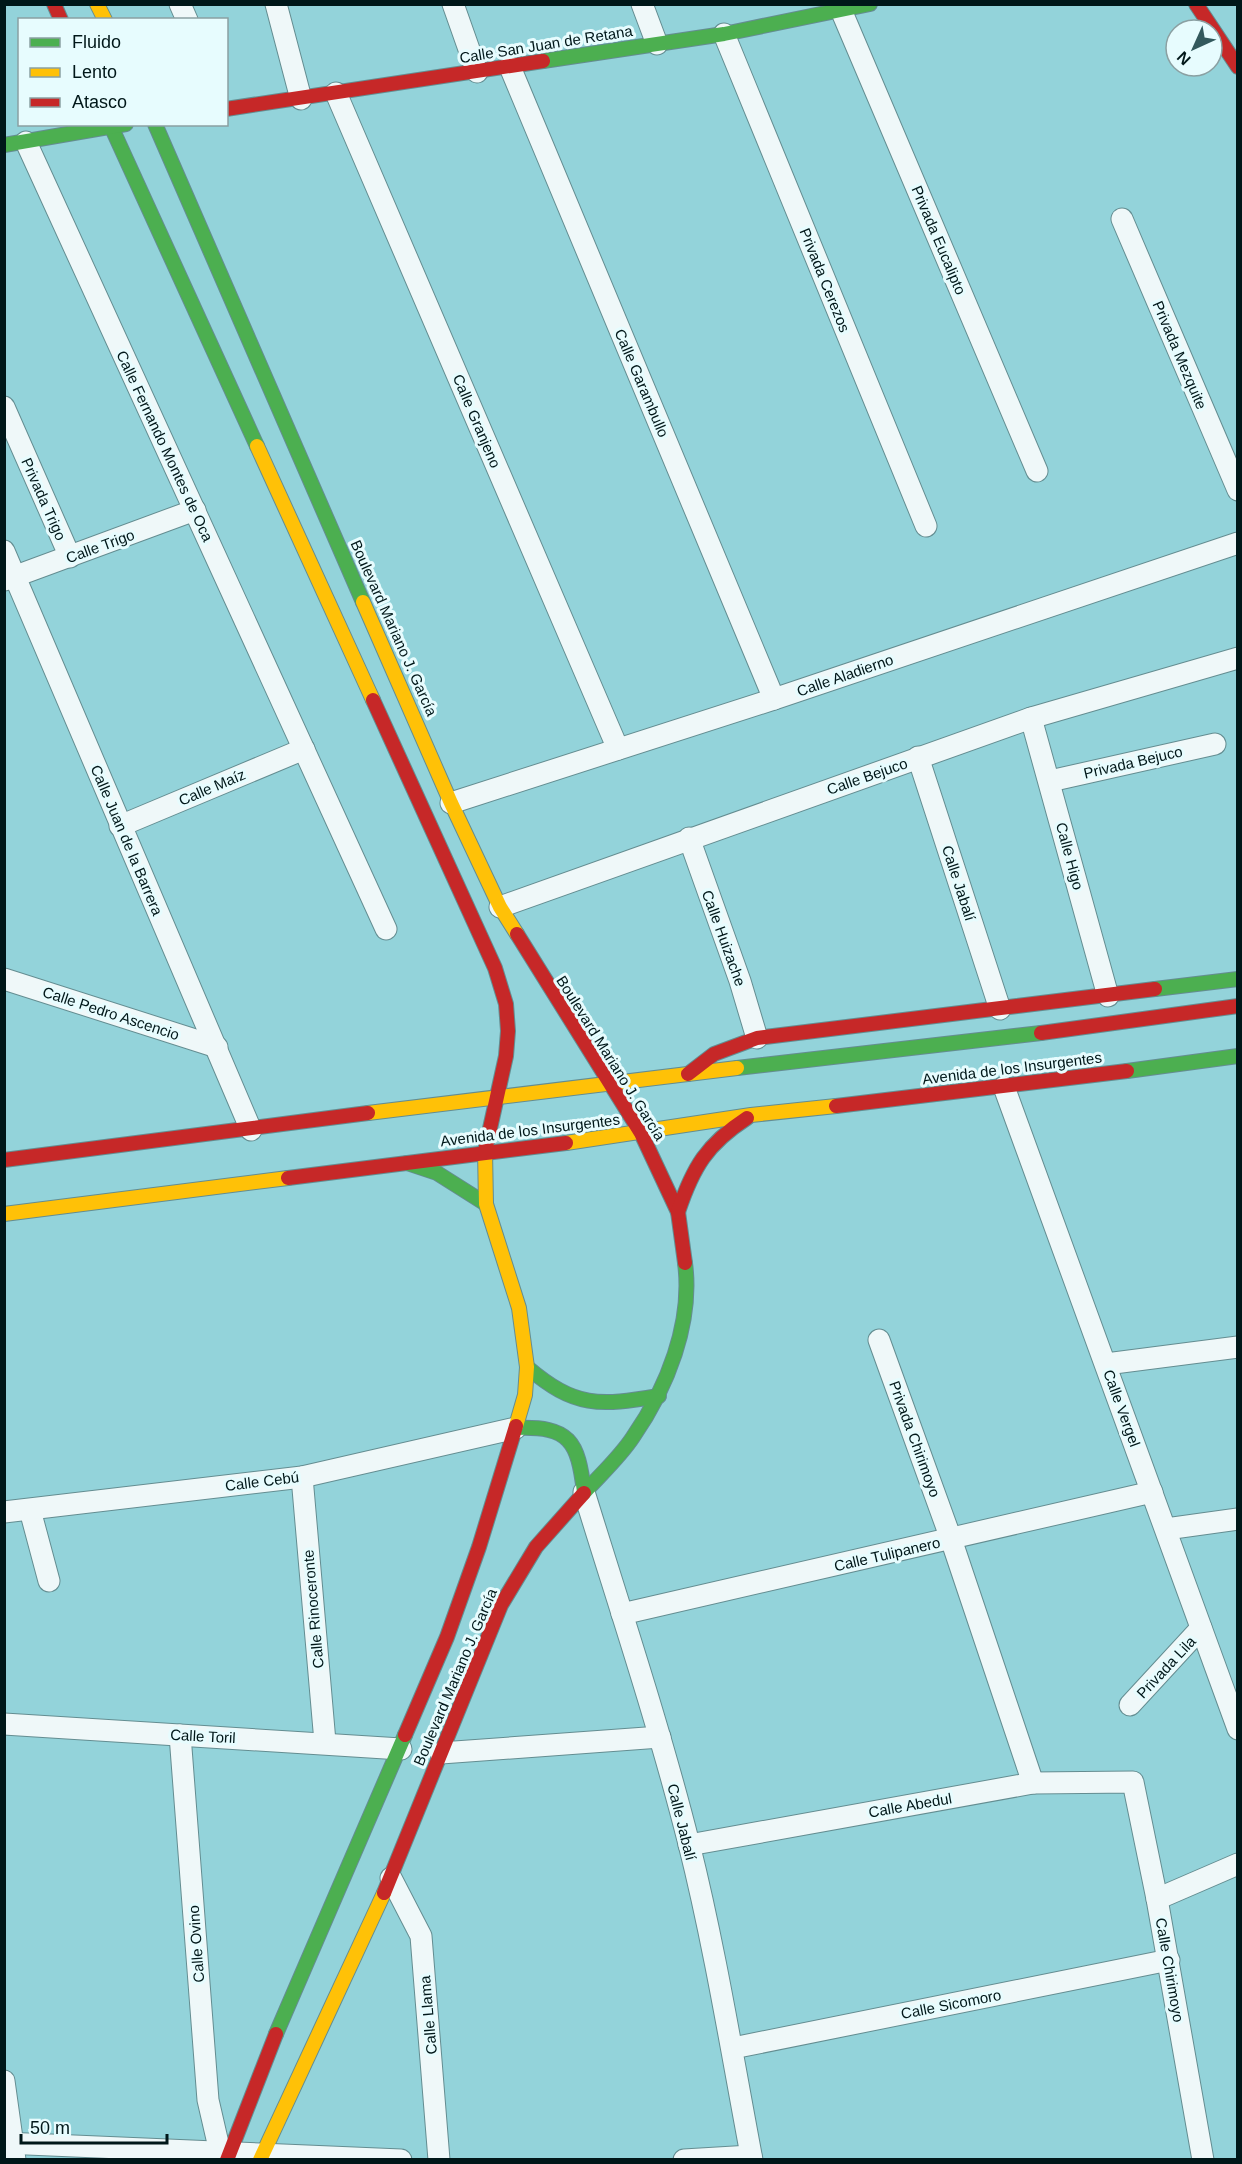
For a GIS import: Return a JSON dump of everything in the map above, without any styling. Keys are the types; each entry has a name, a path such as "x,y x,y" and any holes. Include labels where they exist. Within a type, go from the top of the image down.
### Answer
{"main road":[{"path":"54,4 60,18"},
{"path":"97,4 104,18"},
{"name":"Calle San Juan de Retana","path":"228,109 724,34 870,4"},
{"path":"1196,4 1238,67"},
{"path":"4,145 106,126"},
{"name":"Boulevard Mariano J. García","path":"111,126 495,968 506,1004 506,1056 485,1151 486,1204 519,1308 527,1367 525,1395 516,1428 452,1626 401,1749 282,2018 226,2154"},
{"name":"Boulevard Mariano J. García","path":"156,126 451,802 500,908 568,1020 641,1133 678,1212 686,1273 685,1315 659,1396 632,1439 536,1547 501,1605 391,1878 261,2157"},
{"path":"399,758 427,745"},
{"path":"688,1074 714,1054 757,1038 1238,979"},
{"name":"Avenida de los Insurgentes","path":"4,1160 251,1130 497,1096 1124,1023 1238,1006"},
{"name":"Avenida de los Insurgentes","path":"4,1215 485,1151 641,1133 751,1116 1004,1087 1238,1056"},
{"path":"678,1212 689,1178 700,1157 721,1135 751,1116"},
{"path":"405,1162 437,1173 486,1204"},
{"path":"527,1367 550,1388 574,1398 596,1403 659,1396"},
{"path":"516,1428 542,1426 560,1431 572,1442 581,1458 584,1492"}],"street":[{"path":"180,4 186,18"},
{"path":"276,4 301,99"},
{"path":"453,4 477,72"},
{"path":"642,4 657,44"},
{"name":"Privada Eucalipto","path":"841,10 1037,471"},
{"name":"Privada Cerezos","path":"724,34 926,526"},
{"name":"Calle Garambullo","path":"510,67 774,699"},
{"name":"Calle Granjeno","path":"336,93 618,749"},
{"name":"Calle Fernando Montes de Oca","path":"26,142 386,930"},
{"name":"Privada Mezquite","path":"1122,219 1238,490"},
{"name":"Privada Trigo","path":"4,407 70,557"},
{"name":"Calle Trigo","path":"10,577 195,510"},
{"name":"Calle Aladierno","path":"451,802 774,699 1238,543"},
{"name":"Calle Juan de la Barrera","path":"4,551 10,577 217,1047 251,1130"},
{"name":"Calle Bejuco","path":"500,908 689,838 1031,718 1238,658"},
{"name":"Calle Higo","path":"1031,718 1108,996"},
{"name":"Privada Bejuco","path":"1050,781 1215,744"},
{"name":"Calle Maíz","path":"120,826 304,749"},
{"name":"Calle Jabalí","path":"918,758 1000,1009"},
{"name":"Calle Huizache","path":"689,838 741,981 757,1038"},
{"name":"Calle Pedro Ascencio","path":"4,979 217,1047"},
{"name":"Calle Vergel","path":"1004,1087 1238,1729"},
{"name":"Privada Chirimoyo","path":"879,1340 951,1539"},
{"path":"1106,1364 1238,1347"},
{"name":"Calle Cebú","path":"4,1512 302,1477 516,1428"},
{"name":"Calle Rinoceronte","path":"302,1477 325,1742"},
{"name":"Calle Jabalí","path":"584,1492 660,1737 689,1845 733,2048 751,2158"},
{"name":"Calle Tulipanero","path":"622,1614 1152,1492"},
{"path":"30,1510 49,1581"},
{"path":"1166,1529 1238,1519"},
{"path":"951,1539 1033,1783"},
{"name":"Privada Lila","path":"1130,1705 1201,1628"},
{"name":"Calle Toril","path":"4,1724 325,1742 401,1749"},
{"name":"Calle Ovino","path":"180,1735 208,2100 226,2154"},
{"path":"441,1753 660,1737"},
{"name":"Calle Abedul","path":"689,1845 1033,1783 1133,1782"},
{"name":"Calle Chirimoyo","path":"1133,1782 1169,1960 1203,2160"},
{"path":"1157,1899 1238,1864"},
{"name":"Calle Llama","path":"391,1878 421,1936 439,2160"},
{"name":"Calle Sicomoro","path":"733,2048 1169,1960"},
{"path":"4,2081 10,2148 401,2160"},
{"path":"684,2160 751,2158"}],"traffic: fast":[{"path":"543,61 724,34 870,4"},
{"path":"111,126 257,446"},
{"path":"4,145 114,126"},
{"path":"156,126 363,602"},
{"path":"1155,989 1238,979"},
{"path":"737,1068 1041,1033"},
{"path":"1127,1071 1238,1056"},
{"path":"407,1163 437,1173 486,1204"},
{"path":"584,1493 628,1444 657,1398 667,1376 681,1332 685,1309 685,1263"},
{"path":"527,1367 559,1390 588,1401 620,1401 659,1396"},
{"path":"516,1428 549,1430 568,1440 578,1460 584,1492"},
{"path":"276,2034 405,1735"}],"traffic: slow":[{"path":"97,4 104,18"},
{"path":"257,446 373,700"},
{"path":"363,602 451,803 500,907 517,934"},
{"path":"368,1113 737,1068"},
{"path":"566,1143 751,1115 836,1106"},
{"path":"485,1151 486,1204 519,1308 527,1367 525,1395 516,1426"},
{"path":"4,1214 288,1178"},
{"path":"260,2160 384,1893"}],"traffic: jam":[{"path":"54,4 60,18"},
{"path":"1196,4 1238,67"},
{"path":"228,109 543,61"},
{"path":"373,700 495,968 506,1004 508,1031 506,1056 485,1151"},
{"path":"517,934 641,1133 678,1212 685,1263"},
{"path":"688,1074 714,1054 757,1038 1155,989"},
{"path":"1041,1033 1238,1006"},
{"path":"836,1106 1127,1071"},
{"path":"4,1160 368,1113"},
{"path":"678,1212 689,1182 703,1158 721,1137 747,1118"},
{"path":"288,1178 566,1143"},
{"path":"405,1735 447,1637 479,1547 516,1426"},
{"path":"384,1893 501,1605 536,1547 584,1493"},
{"path":"227,2160 276,2034"}]}
